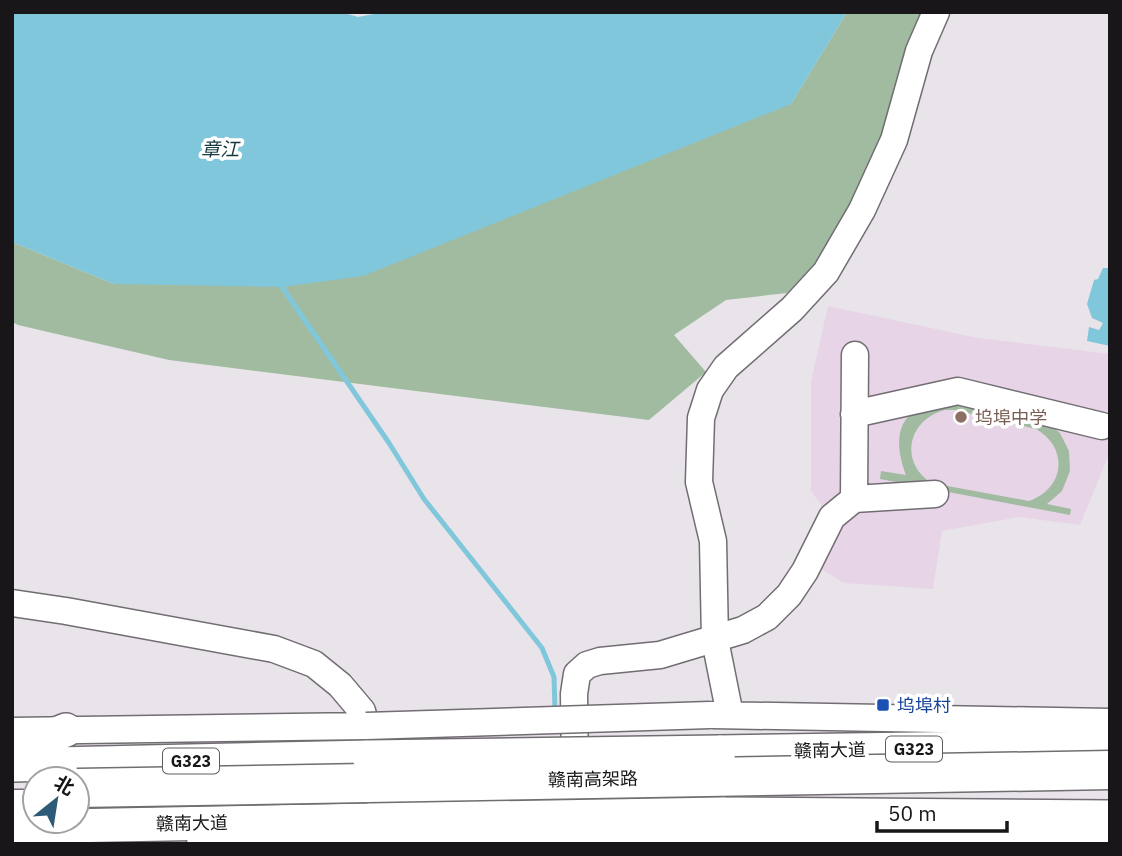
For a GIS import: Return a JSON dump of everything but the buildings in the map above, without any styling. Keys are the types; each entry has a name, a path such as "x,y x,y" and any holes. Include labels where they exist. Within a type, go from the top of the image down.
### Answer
{"highway":[{"name":"赣南高架路","path":"91,788 1110,770"},
{"name":"赣南高架路","path":"91,807 482,798 1110,793"}],"main road":[{"path":"12,752 66,730"},
{"name":"赣南大道","path":"367,741 719,752 1110,746"},
{"name":"G323","path":"12,765 367,741"},
{"path":"722,831 1110,817"},
{"name":"赣南大道","path":"12,827 136,824 372,830 722,831"},
{"path":"136,824 277,842"}],"street":[{"path":"720,715 713,541 699,482 701,418 710,390 726,367 792,309 827,272 862,210 894,140 919,51 936,12"},
{"path":"854,499 855,355"},
{"path":"854,414 958,391 1102,426"},
{"path":"576,844 574,694 577,674 587,665 600,661 660,655 743,630 767,617 789,595 805,571 832,517 854,499 935,494"},
{"path":"12,603 274,649 314,664 340,685 362,711 367,741"},
{"path":"12,731 66,730 367,741 720,715 1110,722"},
{"path":"200,844 277,842 372,830"},
{"path":"722,831 1110,834"}],"shaded area":[{"name":"坞埠中学","path":"828,306 978,338 1110,354 1110,452 1080,525 1019,517 942,531 933,589 844,583 817,567 835,524 811,491 811,381"}],"green space":[{"path":"847,12 922,12 889,130 833,244 787,293 726,300 674,335 706,372 649,420 169,360 12,322 12,242 114,284 791,104"},
{"path":"940,397 1052,426 1060,433 1069,451 1070,471 1062,491 1047,504 1071,509 1070,515 880,479 881,471 906,475 899,450 903,425 914,411","holes":["945,410 1036,429 1047,437 1058,457 1056,478 1050,487 1029,501 931,483 914,464 912,442 923,422"]}],"water":[{"name":"章江","path":"12,12 341,12 358,17 384,12 847,12 791,104 363,276 282,287 114,284 12,242"},
{"path":"1103,268 1110,268 1110,346 1087,341 1089,327 1099,330 1103,323 1092,318 1087,304 1094,280 1098,279"}],"waterway":[{"path":"282,283 282,287 424,499 542,648 554,677 555,711"}],"place":[{"name":"坞埠中学","path":"961,417"},
{"name":"坞埠村","path":"883,705"}]}
